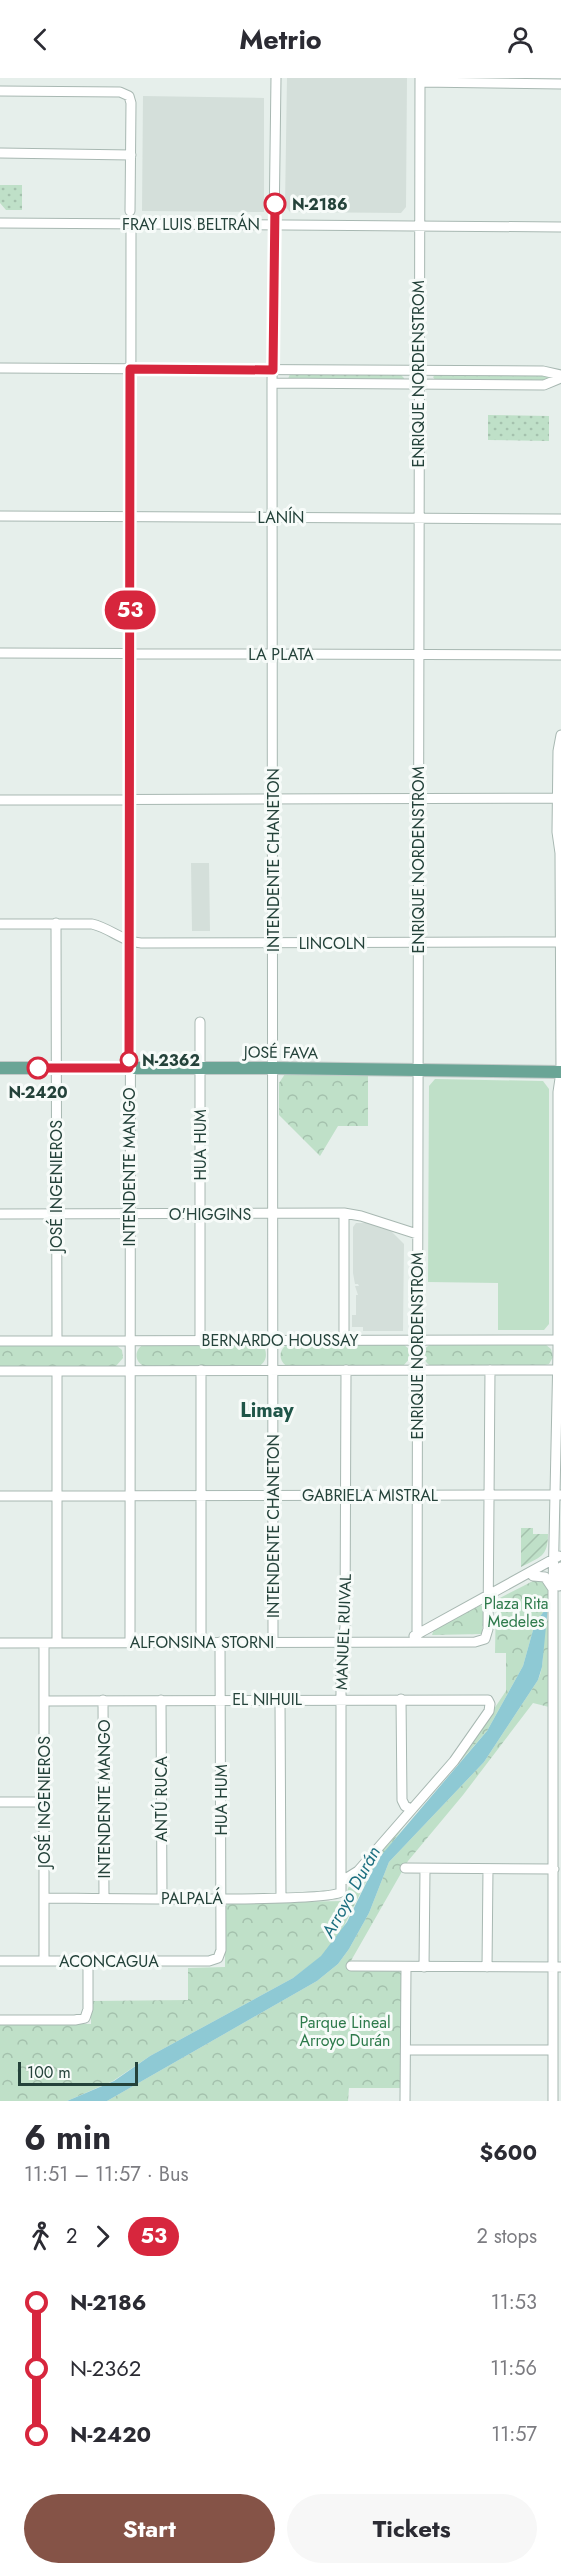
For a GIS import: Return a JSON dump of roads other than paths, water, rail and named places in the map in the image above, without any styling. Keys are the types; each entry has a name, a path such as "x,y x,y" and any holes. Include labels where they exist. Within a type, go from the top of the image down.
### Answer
{"main road":[{"name":"JOSÉ FAVA","path":"0,1068 274,1068 561,1072"}],"street":[{"name":"INTENDENTE CHANETON","path":"273,1642 272,383 276,78"},
{"path":"420,80 561,84"},
{"name":"ENRIQUE NORDENSTROM","path":"417,1638 420,80"},
{"path":"0,91 123,93 129,96 132,103 130,211"},
{"path":"0,153 131,155"},
{"name":"FRAY LUIS BELTRÁN","path":"0,223 561,227"},
{"name":"INTENDENTE MANGO","path":"130,1642 131,224"},
{"path":"0,369 543,371 561,376"},
{"path":"272,383 544,384 561,376"},
{"name":"LANÍN","path":"0,516 561,519"},
{"name":"LA PLATA","path":"0,653 561,656"},
{"path":"555,1642 559,1561 558,1092 561,1072 560,846 557,836 557,798 558,751 561,735"},
{"path":"0,800 557,798"},
{"name":"LINCOLN","path":"0,924 56,923 100,926 129,941 141,944 560,942"},
{"name":"JOSÉ INGENIEROS","path":"56,923 57,1341"},
{"name":"HUA HUM","path":"200,1022 200,1341"},
{"path":"344,1213 344,1340"},
{"name":"O'HIGGINS","path":"0,1214 344,1213 361,1216 417,1234"},
{"name":"BERNARDO HOUSSAY","path":"0,1341 560,1340"},
{"path":"201,1370 201,1642"},
{"name":"MANUEL RUIVAL","path":"339,1894 342,1881 341,1699 346,1370"},
{"path":"489,1595 490,1370"},
{"name":"BERNARDO HOUSSAY","path":"0,1371 559,1370"},
{"path":"57,1371 57,1643"},
{"name":"GABRIELA MISTRAL","path":"0,1496 558,1495"},
{"path":"553,2101 558,1967 558,1662 553,1589 559,1561"},
{"name":"ALFONSINA STORNI","path":"507,1586 532,1576 559,1561"},
{"name":"ALFONSINA STORNI","path":"417,1638 489,1595 559,1561"},
{"path":"532,1576 542,1576 547,1579 553,1589"},
{"name":"ALFONSINA STORNI","path":"0,1643 343,1642 404,1641 417,1638 475,1642 485,1639 488,1629 489,1595"},
{"name":"HUA HUM","path":"218,1958 221,1950 220,1642"},
{"name":"JOSÉ INGENIEROS","path":"44,1643 44,1961"},
{"name":"EL NIHUIL","path":"44,1701 484,1698 490,1701 489,1711 461,1753 411,1809"},
{"path":"280,1699 280,1898"},
{"path":"342,1881 358,1871 411,1809 405,1806 402,1800 401,1699"},
{"name":"INTENDENTE MANGO","path":"103,1700 104,1898"},
{"name":"ANTÚ RUCA","path":"161,1700 162,1898"},
{"path":"0,1802 44,1802"},
{"path":"405,1868 557,1872"},
{"path":"424,1966 425,1869"},
{"path":"487,1967 488,1869"},
{"name":"PALPALÁ","path":"44,1898 280,1898 339,1894"},
{"name":"ACONCAGUA","path":"0,1961 209,1960 218,1958"},
{"path":"0,2020 85,2018 88,2009 88,1961"},
{"path":"351,1966 558,1967"},
{"path":"405,2101 406,1966"},
{"path":"406,2050 554,2050"}],"water":[{"path":"548,1606 542,1667 538,1680 484,1762 389,1862 369,1913 338,1964 317,1981 107,2101 67,2101 114,2081 150,2056 293,1978 321,1956 347,1922 378,1859 487,1731 523,1666 535,1623"}],"place":[{"name":"N-2186","path":"275,204"},
{"name":"N-2362","path":"129,1060"},
{"name":"N-2420","path":"38,1068"}],"district":[{"name":"Limay","path":"267,1410"}],"park label":[{"name":"Plaza Rita Medeles","path":"516,1612"},
{"name":"Parque Lineal Arroyo Durán","path":"345,2031"}],"water label":[{"name":"Arroyo Durán","path":"351,1892"}]}
